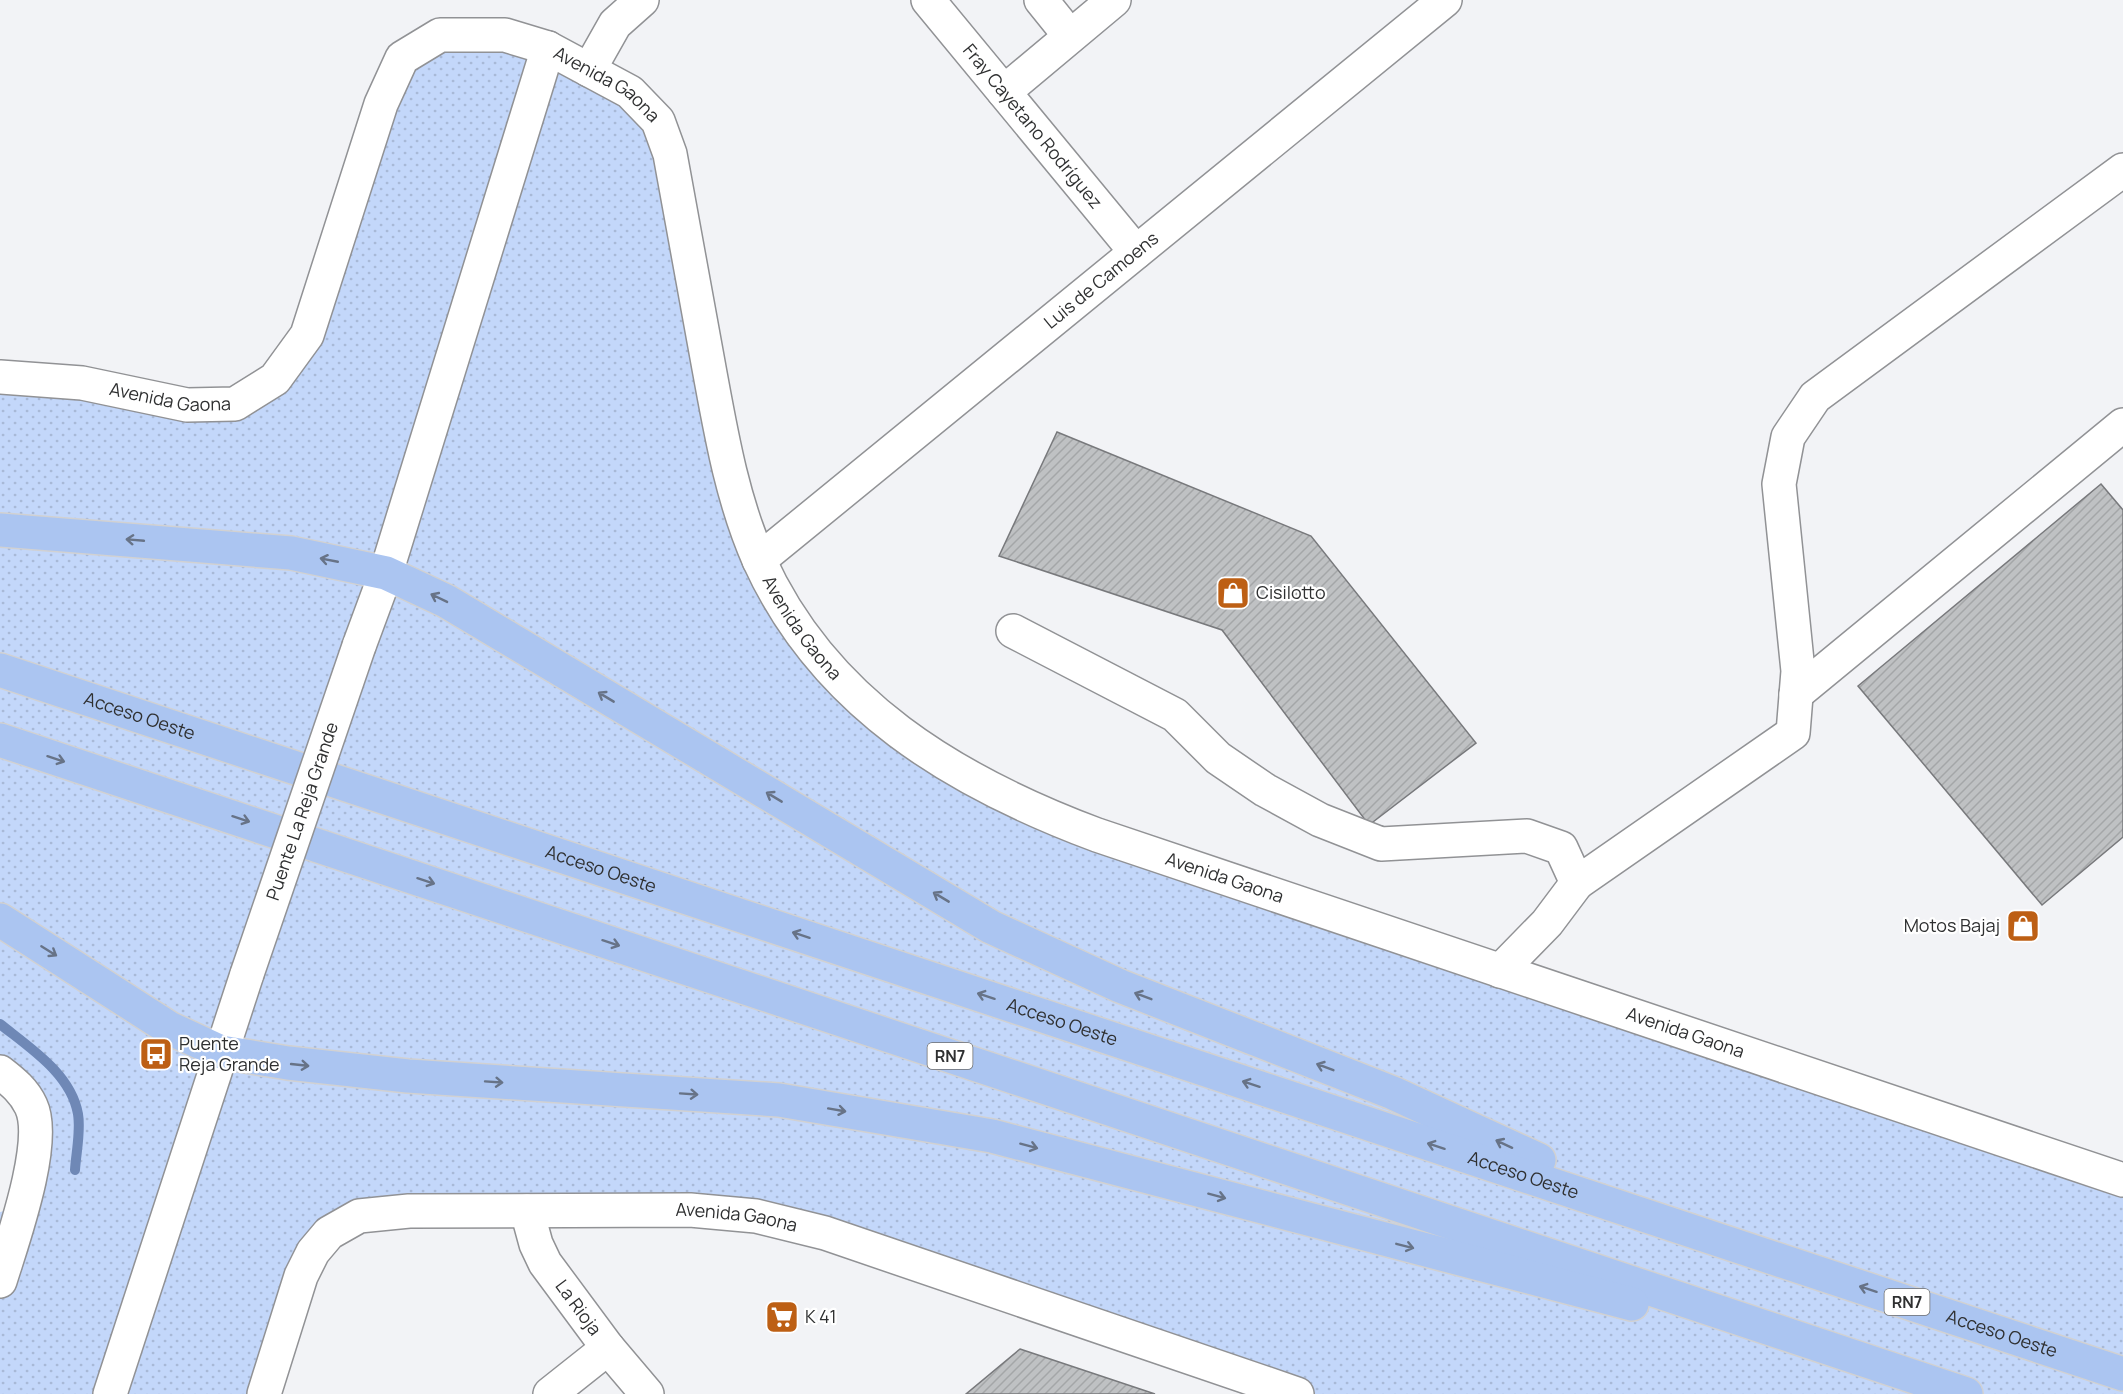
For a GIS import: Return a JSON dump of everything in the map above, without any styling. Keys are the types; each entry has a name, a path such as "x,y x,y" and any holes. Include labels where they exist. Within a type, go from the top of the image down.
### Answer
{"highway":[{"path":"0,530 291,553 386,573 446,601 991,927 1120,986 1393,1093 1691,1230"},
{"name":"Acceso Oeste","path":"0,670 2123,1374"},
{"name":"RN7","path":"0,740 1966,1394"},
{"path":"0,920 170,1028 221,1052 288,1063 408,1076 779,1100 992,1136 1370,1237 1900,1372"}],"street":[{"path":"589,70 615,24 642,0"},
{"name":"Fray Cayetano Rodríguez","path":"928,0 1136,252"},
{"path":"1041,0 1070,36"},
{"path":"1004,92 1114,0"},
{"name":"Luis de Camoens","path":"759,560 1444,0"},
{"name":"Avenida Gaona","path":"0,377 82,383 187,405 235,404 276,379 307,335 381,104 402,58 440,35 505,35 548,48 630,92 658,122 670,154 729,476 759,560 790,616 836,676 897,733 963,776 1056,820 1097,835 2123,1180"},
{"name":"Puente La Reja Grande","path":"110,1394 247,974 386,573 548,48"},
{"path":"1500,971 1547,923 1577,883 1793,733 1798,671 1779,484 1788,437 1815,398 2123,170"},
{"path":"1796,694 2123,425"},
{"path":"1013,631 1175,715 1218,758 1265,790 1320,820 1381,844 1527,836 1561,848 1577,883"},
{"path":"0,1072 18,1086 32,1107 35,1133 12,1210 0,1281"},
{"name":"Avenida Gaona","path":"264,1394 301,1276 313,1252 329,1233 359,1216 409,1211 527,1210 690,1210 756,1216 825,1233 1297,1394"},
{"name":"La Rioja","path":"527,1210 536,1244 546,1263 608,1348 647,1394"},
{"path":"550,1394 608,1348"}],"shaded area":[{"path":"505,35 658,121 729,476 790,616 963,776 2123,1180 2123,1394 1297,1394 825,1233 409,1211 329,1233 264,1394 0,1394 0,1212 23,1207 35,1133 0,1072 0,377 187,405 275,379 402,58"}],"building":[{"name":"Cisilotto","path":"1057,432 1311,536 1476,743 1369,825 1222,630 999,556"},
{"path":"2101,484 2123,510 2123,837 2042,905 1858,686"},
{"path":"1020,1349 1155,1394 966,1394"}],"waterway":[{"path":"0,1024 48,1063 67,1086 78,1114 75,1170"}],"place":[{"name":"Cisilotto","path":"1233,593"},
{"name":"Motos Bajaj","path":"2023,926"},
{"name":"Puente Reja Grande","path":"156,1054"},
{"name":"K 41","path":"782,1317"}]}
